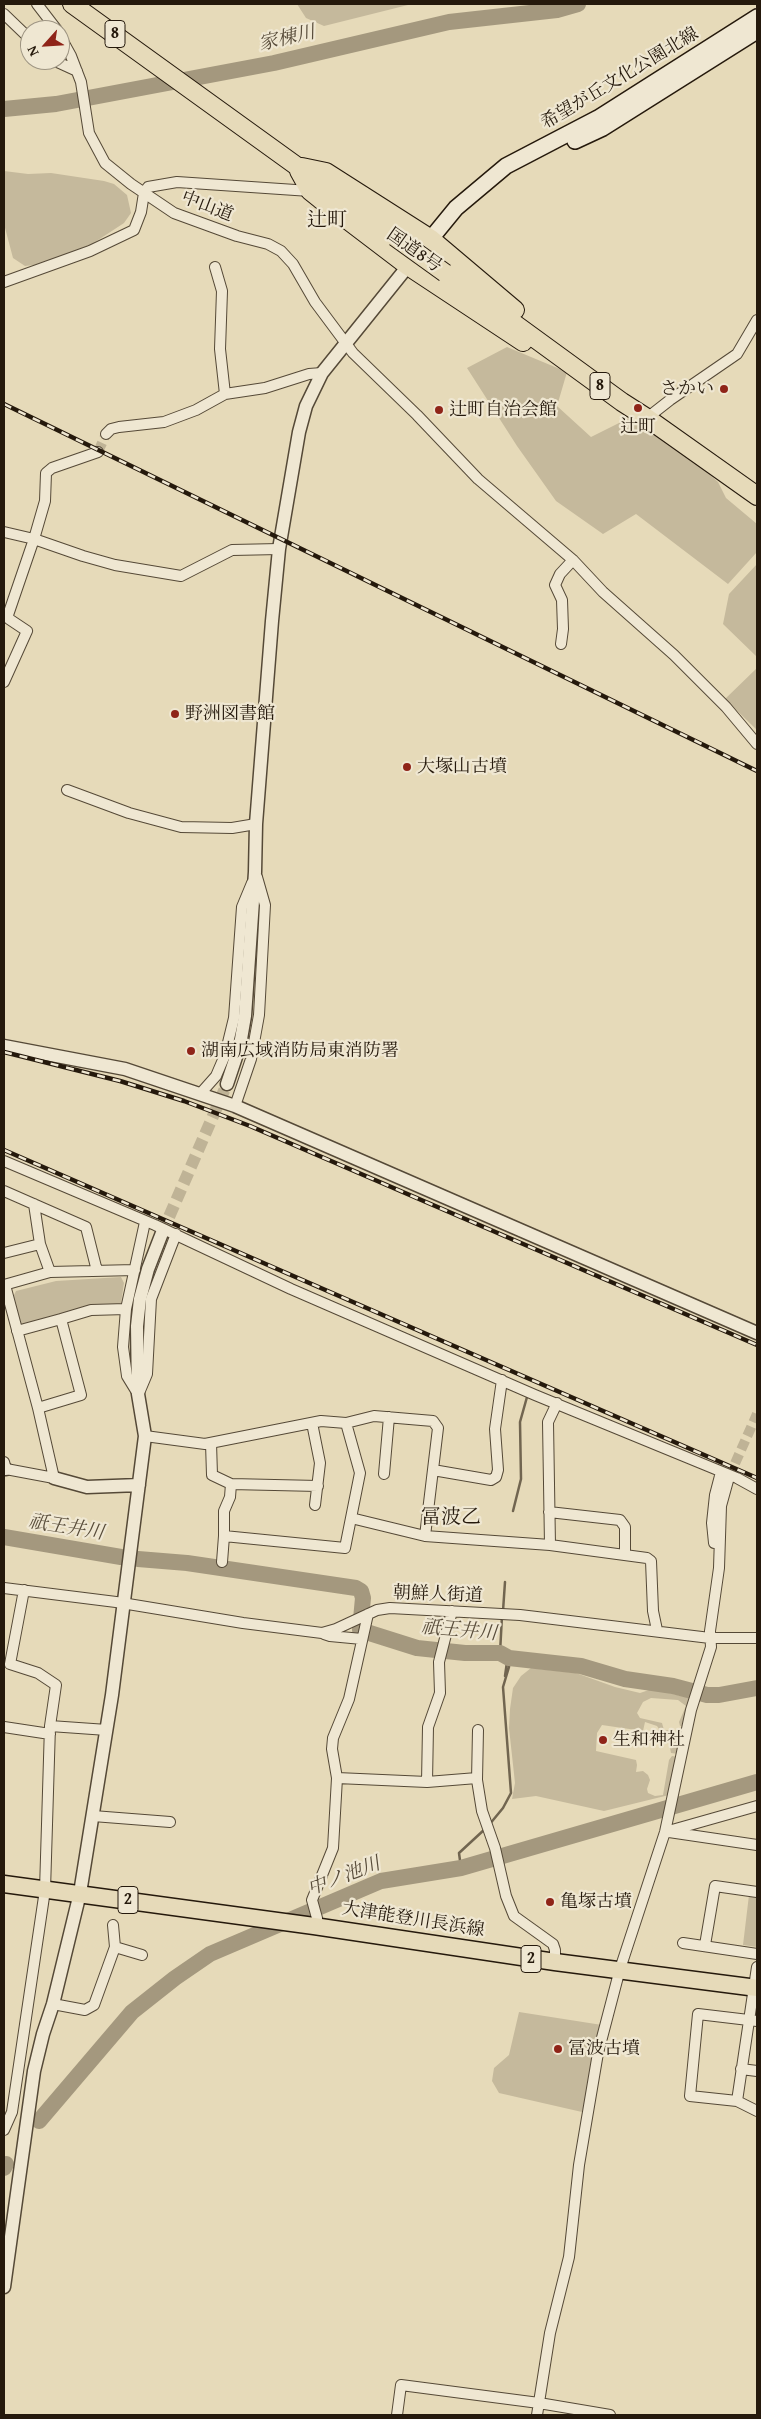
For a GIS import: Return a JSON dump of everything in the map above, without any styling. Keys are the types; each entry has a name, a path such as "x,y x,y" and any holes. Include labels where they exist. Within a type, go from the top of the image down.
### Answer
{"highway":[{"name":"国道8号","path":"72,4 445,272 622,402 648,418 757,496"},
{"path":"297,166 310,191 408,266 509,334 536,348 561,357"},
{"path":"297,166 326,172 431,239 529,323 561,357"}],"main road":[{"name":"希望が丘文化公園北線","path":"408,266 456,208 506,166 598,118 757,17"},
{"name":"希望が丘文化公園北線","path":"477,189 603,128 757,31"},
{"name":"大津能登川長浜線","path":"4,1884 312,1923 555,1962 756,1988"}],"street":[{"path":"37,4 49,20"},
{"path":"4,14 20,29"},
{"name":"中山道","path":"70,55 81,82 89,133 99,154 112,169 163,208 188,220 268,244 282,251 294,264 315,302 346,344 478,479 573,560 603,592 674,655 726,708 757,744"},
{"path":"70,67 78,71"},
{"path":"4,282 90,251 134,230 142,212 144,193 148,187 177,182 310,191"},
{"path":"215,266 222,291 220,349 225,394"},
{"path":"227,1084 240,1045 245,1016 255,872 256,824 280,549 299,432 306,406 322,373 408,266"},
{"path":"648,418 670,400 737,354 757,320"},
{"path":"106,434 110,429 119,427 164,422 196,410 225,394 265,388 309,374 322,373"},
{"path":"4,682 27,631 9,619 8,615 45,500 46,473 52,468 98,452"},
{"path":"4,532 34,539 82,556 115,565 181,576 232,550 280,549"},
{"path":"561,644 563,629 562,600 555,585 560,574 573,560"},
{"path":"67,790 129,813 181,827 232,828 256,824"},
{"path":"200,1094 216,1076 227,1046 234,1018 242,907 255,872"},
{"path":"235,1106 251,1059 259,1016 265,905 255,872"},
{"path":"4,1046 125,1069 235,1106 757,1333"},
{"path":"4,1161 176,1234 291,1289 757,1489"},
{"path":"4,1191 86,1227 97,1271"},
{"path":"34,1204 40,1244 50,1272"},
{"path":"138,1394 127,1376 123,1347 126,1309 145,1222"},
{"path":"4,2281 34,2071 53,2004 80,1893 106,1730 145,1436 138,1394 137,1326 140,1299 148,1269 162,1233"},
{"path":"138,1394 147,1374 151,1299 176,1234"},
{"path":"4,1253 40,1244"},
{"path":"54,1478 38,1408 4,1285 50,1272 135,1270"},
{"path":"17,1331 91,1310 126,1309"},
{"path":"38,1408 81,1395 61,1319"},
{"path":"433,1470 491,1480 496,1477 498,1470 495,1429 502,1380"},
{"path":"550,1545 548,1422 557,1403"},
{"path":"145,1436 205,1444 322,1421 346,1423 374,1416 433,1421 438,1428 425,1536"},
{"path":"384,1474 389,1417"},
{"path":"312,1423 320,1464 315,1505"},
{"path":"224,1536 345,1548 360,1473 346,1423"},
{"path":"211,1443 212,1475 231,1484 318,1486"},
{"path":"4,1466 87,1487 139,1485"},
{"path":"537,2415 550,2333 569,2257 579,2165 598,2053 620,1969 665,1828 691,1710 711,1647 710,1638 720,1554 714,1547 712,1523 715,1496 725,1474"},
{"path":"222,1562 224,1511 230,1496 231,1484"},
{"path":"549,1512 620,1520 625,1527 625,1555"},
{"path":"351,1518 425,1536 550,1545 648,1558 651,1561 653,1611 657,1630"},
{"name":"朝鮮人街道","path":"4,1588 322,1633 336,1629 377,1610 390,1608 520,1615 657,1630 710,1638 757,1638"},
{"path":"4,2130 12,2112 46,1890 50,1730 56,1685 38,1673 10,1664 24,1590"},
{"path":"427,1782 428,1727 440,1693 439,1662 452,1611"},
{"path":"312,1923 312,1900 333,1848 336,1778 332,1749 333,1738 348,1699 364,1635 364,1615"},
{"path":"322,1633 330,1636 364,1635"},
{"path":"4,1727 50,1730 106,1730"},
{"path":"478,1730 477,1778 487,1826 495,1848 506,1896 514,1916 553,1944 555,1962"},
{"path":"336,1778 427,1782 477,1778"},
{"path":"665,1828 757,1806"},
{"path":"92,1816 170,1822"},
{"path":"665,1828 757,1845"},
{"path":"705,1945 715,1886 757,1892"},
{"path":"53,2004 84,2010 94,2005 115,1947 113,1925"},
{"path":"684,1943 757,1954"},
{"path":"115,1947 142,1955"},
{"path":"737,2101 741,2069 753,2020 757,1966"},
{"path":"753,2020 698,2014 690,2096 737,2101 757,2112"},
{"path":"741,2069 757,2071"},
{"path":"397,2415 401,2385 539,2403 610,2415"}],"shaded area":[{"path":"297,4 412,4 324,26 306,18"},
{"path":"4,171 28,174 51,173 114,184 127,195 131,213 124,223 92,244 43,264 25,266 13,258 4,224"},
{"path":"507,347 567,372 557,406 591,437 639,413 718,482 726,498 757,524 757,552 728,584 636,514 603,534 556,501 517,446 467,368"},
{"path":"757,564 757,657 723,624 729,594"},
{"path":"757,668 757,730 725,699"},
{"path":"121,1277 124,1283 121,1303 116,1307 26,1326 21,1323 13,1297 16,1291 56,1281"},
{"path":"531,1668 576,1673 615,1687 640,1693 652,1689 690,1698 686,1725 680,1726 679,1722 686,1706 678,1700 651,1698 643,1702 637,1713 640,1718 662,1723 664,1730 677,1731 683,1735 679,1754 671,1753 670,1748 675,1738 674,1735 651,1739 648,1735 656,1735 659,1729 657,1726 645,1722 643,1731 602,1725 597,1733 596,1751 636,1760 636,1772 643,1771 648,1775 650,1780 647,1789 648,1793 655,1796 663,1795 669,1760 672,1756 679,1757 669,1795 604,1811 536,1796 512,1799 515,1783 509,1728 513,1688 521,1676"},
{"path":"749,1895 757,1896 757,1947 743,1945"},
{"path":"519,2012 602,2025 582,2112 499,2093 492,2081 494,2068 509,2055"}],"waterway":[{"name":"家棟川","path":"4,109 56,104 274,63 449,22 557,10 578,4"},
{"path":"513,1511 521,1479 520,1422 527,1397"},
{"name":"祇王井川","path":"4,1537 121,1557"},
{"name":"祇王井川","path":"138,1559 187,1563 356,1588 361,1591 363,1598 360,1630 417,1648 465,1653 500,1653 509,1658 581,1666 625,1679 673,1686 707,1695 719,1695 757,1688"},
{"path":"503,1611 505,1582"},
{"path":"500,1653 502,1616"},
{"path":"489,1825 503,1808 511,1793 503,1687 509,1667 509,1658"},
{"path":"505,1676 507,1662"},
{"name":"中ノ池川","path":"39,2121 132,2012 175,1978 210,1954 381,1881 461,1868 757,1782"},
{"path":"461,1868 459,1853 485,1829"},
{"name":"中ノ池川","path":"4,2168 6,2164"}],"tunnel":[{"path":"98,452 106,434"},
{"path":"162,1233 227,1084"},
{"path":"729,1477 757,1414"}],"railway":[{"path":"4,404 757,771"},
{"path":"4,1052 120,1081 184,1101 250,1126 757,1345"},
{"path":"4,1150 757,1478"}],"place":[{"name":"さかい","path":"724,389"},
{"name":"辻町","path":"638,408"},
{"name":"辻町自治会館","path":"439,410"},
{"name":"野洲図書館","path":"175,714"},
{"name":"大塚山古墳","path":"407,767"},
{"name":"湖南広域消防局東消防署","path":"191,1051"},
{"name":"生和神社","path":"603,1740"},
{"name":"亀塚古墳","path":"550,1902"},
{"name":"冨波古墳","path":"558,2049"}],"district":[{"name":"辻町","path":"327,221"},
{"name":"冨波乙","path":"451,1518"}]}
